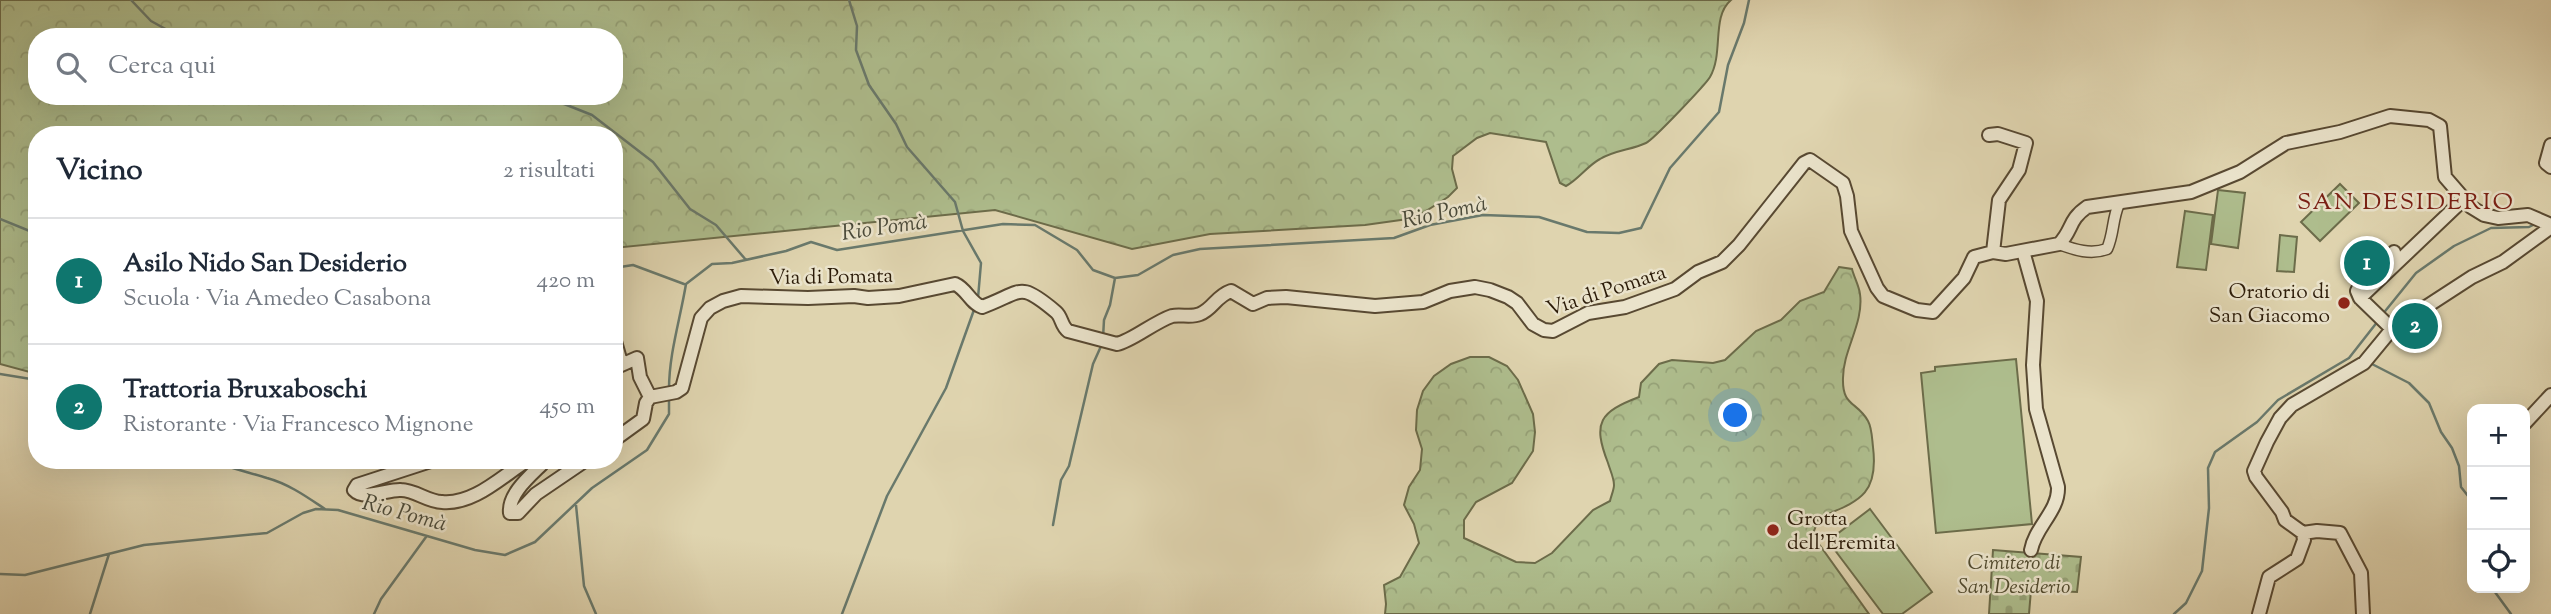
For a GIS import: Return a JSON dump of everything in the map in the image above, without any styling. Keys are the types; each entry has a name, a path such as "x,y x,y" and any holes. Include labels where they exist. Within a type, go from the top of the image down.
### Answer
{"street":[{"path":"2059,244 2067,234 2075,215 2088,207 2191,192 2240,172 2286,143 2327,135 2394,115 2429,120 2440,126 2443,171 2463,201 2477,212 2491,217 2524,214 2547,223 2503,262 2388,326 2367,360 2346,375 2297,399 2280,418 2254,472 2286,520 2303,533 2304,540 2297,559 2269,577 2259,614"},
{"path":"1989,135 1998,134 2026,143 2019,170 1999,200 1993,252 2006,254 2059,244 2098,253 2107,249 2111,240 2113,216 2119,204"},
{"path":"2551,145 2546,163 2551,167"},
{"name":"Via di Pomata","path":"655,396 676,393 682,388 687,379 701,318 716,304 741,296 868,298 899,296 955,284 963,288 974,303 982,307 1010,293 1025,292 1039,297 1056,313 1064,328 1113,344 1124,343 1135,334 1166,318 1202,313 1218,297 1231,291 1253,304 1267,298 1286,297 1375,306 1423,302 1450,291 1475,287 1508,297 1517,303 1533,324 1553,331 1588,313 1625,307 1675,289 1698,272 1722,262 1804,163 1810,160 1843,183 1851,231 1883,296 1917,310 1933,312 1964,278 1974,257 1993,252"},
{"path":"2360,298 2463,201"},
{"path":"2023,251 2037,301 2033,365 2036,408 2055,469 2059,493 2034,536 2031,550"},
{"path":"2388,326 2360,298 2357,291 2361,283 2393,252"},
{"path":"623,364 636,356 640,377 655,396 646,403 643,419 623,433"},
{"path":"2530,418 2551,395"},
{"path":"406,469 357,485 354,490 362,494 402,489 440,503 461,501 517,469"},
{"path":"537,469 518,489 509,506 510,513 518,513 536,494 573,469"},
{"path":"2303,533 2340,533 2361,573 2363,614"}],"green space":[{"path":"0,0 1731,0 1721,16 1714,67 1710,77 1699,90 1651,140 1600,159 1566,186 1560,183 1546,142 1490,133 1477,138 1453,156 1452,169 1457,188 1415,218 1365,225 1210,234 1132,249 995,210 623,247 623,126 28,126 28,372 0,364"},
{"path":"2340,184 2359,203 2320,241 2301,222"},
{"path":"2218,190 2245,193 2238,248 2211,244"},
{"path":"2185,211 2213,215 2206,270 2177,267"},
{"path":"2280,235 2297,237 2294,272 2277,271"},
{"path":"1839,267 1852,269 1859,291 1859,315 1846,357 1843,387 1848,399 1869,424 1872,434 1873,476 1863,494 1845,507 1819,518 1814,531 1819,544 1869,614 1385,614 1384,585 1400,577 1419,543 1414,524 1404,505 1409,487 1420,470 1422,449 1416,430 1417,410 1423,391 1434,376 1451,364 1470,357 1489,357 1507,366 1518,380 1533,414 1533,451 1512,483 1476,502 1464,520 1464,538 1516,562 1535,563 1552,553 1593,510 1610,501 1614,482 1603,449 1600,428 1603,420 1615,408 1639,397 1641,383 1659,364 1672,360 1713,363 1725,360 1756,331 1781,320 1800,301 1824,292"},
{"path":"2016,359 2032,524 1936,533 1921,373 1935,371 1935,367"},
{"path":"1870,509 1932,592 1902,614 1883,614 1828,541"},
{"name":"Cimitero di San Desiderio","path":"1993,550 2081,557 2077,592 2031,590 2029,614 1989,614"}],"waterway":[{"path":"131,0 151,21 164,28"},
{"path":"849,0 857,26 856,50 869,85 896,124 907,147 955,202 963,231 981,263 978,298"},
{"name":"Rio Pomà","path":"669,389 673,350 686,284 712,264 732,263 786,251 811,242 837,250 1003,224 1035,225 1077,250 1093,270 1115,278 1138,275 1173,255 1200,249 1394,238 1430,225 1483,215 1539,217 1587,232 1619,233 1641,228 1670,168 1719,112 1728,65 1744,23 1749,0"},
{"path":"567,105 592,115 606,126"},
{"path":"623,139 653,162 690,209 716,225 746,260"},
{"path":"0,219 28,230"},
{"path":"2382,315 2416,273 2454,246 2491,228 2529,227 2537,223"},
{"path":"623,267 633,265 684,284"},
{"path":"1103,338 1104,320 1115,278"},
{"path":"842,614 887,496 946,388 975,307"},
{"path":"2174,614 2186,603 2202,571 2209,508 2208,468 2215,452 2257,422 2278,400 2349,358 2378,321"},
{"path":"1053,525 1061,480 1069,466 1093,364 1102,344"},
{"path":"2370,363 2409,383 2429,403 2441,432 2452,448 2459,466 2461,487 2467,495"},
{"path":"0,374 28,379"},
{"name":"Rio Pomà","path":"623,467 647,450 669,414 669,396"},
{"path":"237,469 283,484 325,509"},
{"name":"Rio Pomà","path":"0,574 25,575 144,545 267,533 303,513 316,509 338,510 475,550 505,555 535,542 592,488 620,469"},
{"path":"576,505 584,586 596,614"},
{"path":"374,614 381,599 426,537"},
{"path":"90,614 109,554"},
{"path":"2496,593 2511,614"}],"place":[{"name":"Asilo Nido San Desiderio","path":"2367,263"},
{"name":"Oratorio di San Giacomo","path":"2344,303"},
{"name":"Trattoria Bruxaboschi","path":"2415,326"},
{"name":"Grotta dell'Eremita","path":"1773,530"}],"district":[{"name":"SAN DESIDERIO","path":"2406,201"}]}
